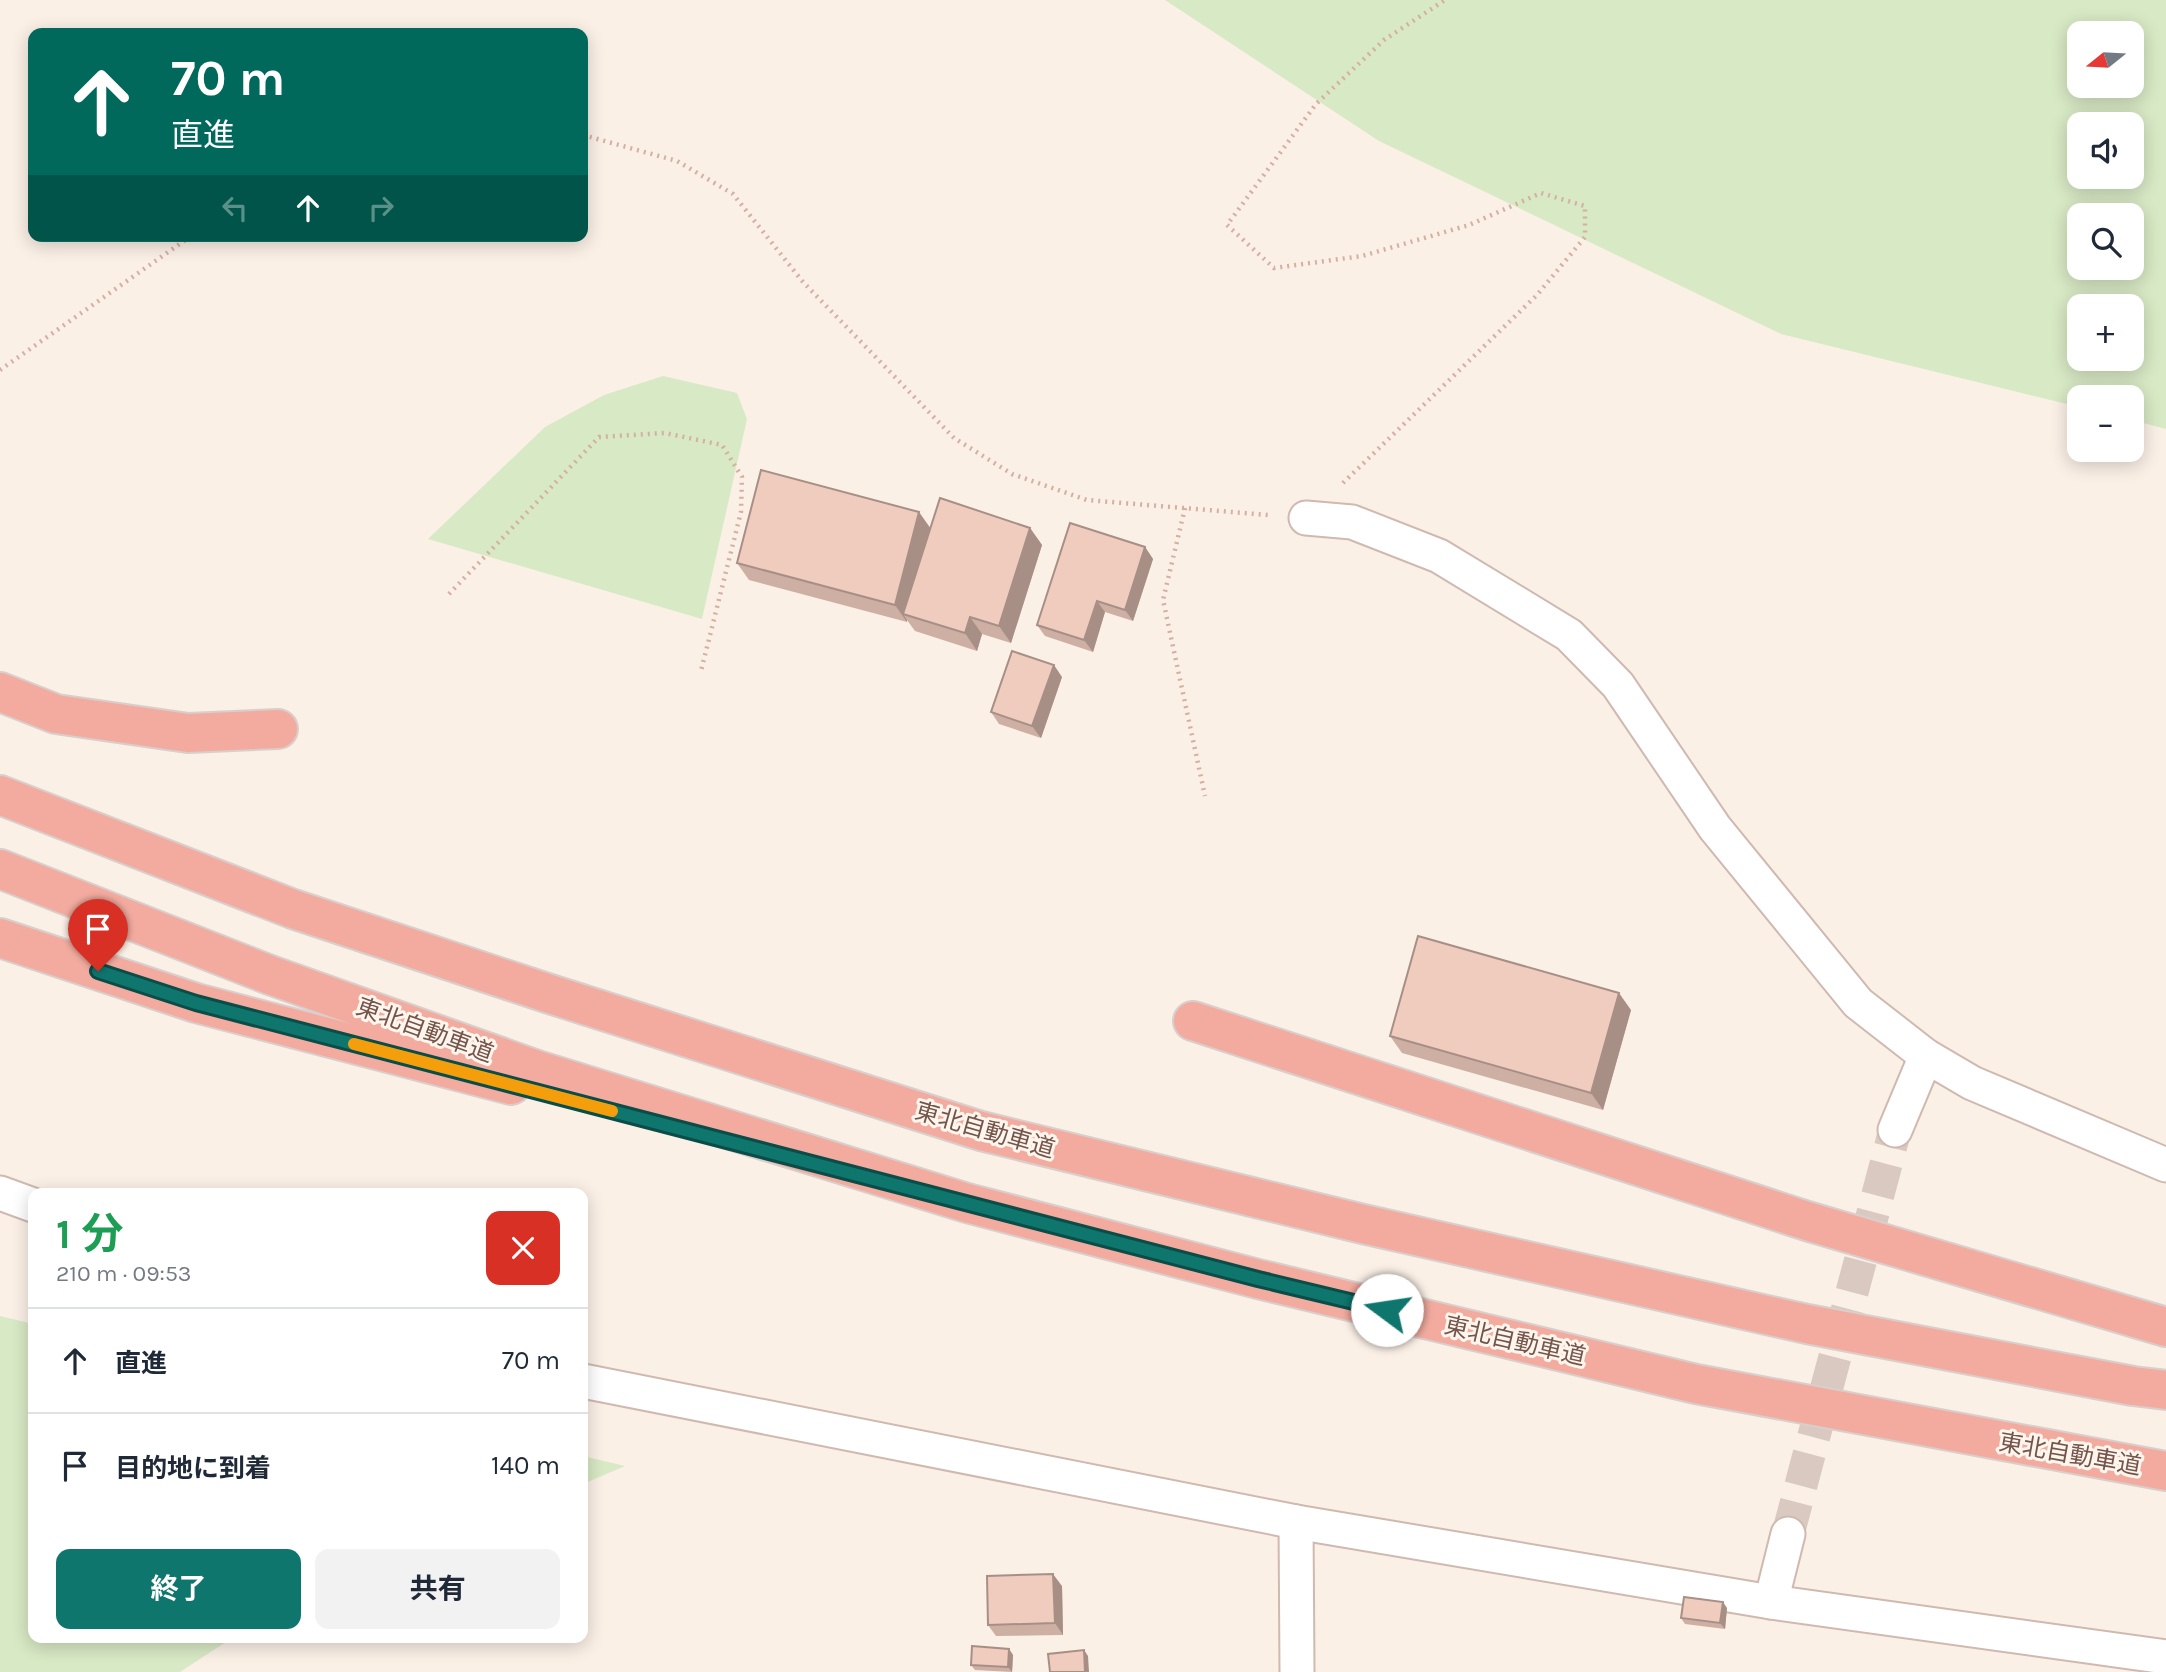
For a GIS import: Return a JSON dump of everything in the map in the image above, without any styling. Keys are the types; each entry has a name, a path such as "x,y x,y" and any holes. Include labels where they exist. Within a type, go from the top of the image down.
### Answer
{"highway":[{"path":"0,692 56,714 188,733 278,729"},
{"name":"東北自動車道","path":"0,795 293,909 550,995 981,1132 1363,1224 1807,1324 2166,1390"},
{"name":"東北自動車道","path":"0,869 270,975 537,1070 967,1203 1258,1279 1696,1384 2166,1471"},
{"path":"0,938 196,1003 967,1203"},
{"path":"1193,1021 1807,1221 2166,1327"}],"street":[{"path":"1307,518 1352,522 1439,556 1569,635 1618,685 1714,828 1858,1003 1926,1056 1972,1083 2166,1166"},
{"path":"1895,1130 1926,1056"},
{"path":"0,1193 28,1203"},
{"path":"588,1382 1296,1522 1770,1602 2166,1657"},
{"path":"1296,1522 1297,1672"},
{"path":"1770,1602 1787,1534"}],"path":[{"path":"588,136 677,162 733,194 803,282 954,438 1012,474 1087,499 1307,518 1537,295 1585,237 1586,206 1542,193 1469,225 1375,252 1274,268 1227,225 1316,104 1384,40 1445,0"},
{"path":"0,370 182,242"},
{"path":"449,594 598,437 666,433 722,445 742,477 741,512 701,671"},
{"path":"1185,508 1163,600 1205,796"}],"green space":[{"path":"1165,0 2166,0 2166,429 2144,423 2144,385 2067,385 2067,404 1781,334 1379,141"},
{"path":"663,376 737,393 747,419 702,619 428,539 545,427 604,395"},
{"path":"0,1316 28,1323 28,1643 224,1643 180,1672 0,1672"},
{"path":"588,1457 625,1466 588,1482"}],"building":[{"path":"761,470 919,512 895,605 737,563"},
{"path":"940,498 1030,528 999,626 970,617 965,633 903,614"},
{"path":"1070,523 1145,547 1125,610 1097,601 1084,640 1037,625"},
{"path":"1012,651 1054,665 1032,726 991,712"},
{"path":"1418,936 1619,993 1591,1093 1390,1036"},
{"path":"1053,1574 1055,1623 988,1625 987,1576"},
{"path":"1684,1597 1723,1602 1720,1623 1681,1618"},
{"path":"972,1646 1009,1649 1008,1667 971,1665"},
{"path":"1084,1650 1085,1672 1050,1672 1048,1654"}],"tunnel":[{"path":"1788,1534 1895,1130"}],"slow traffic":[{"path":"354,1044 612,1111"}],"route":[{"path":"98,971 196,1003 1258,1279 1387,1310"}]}
